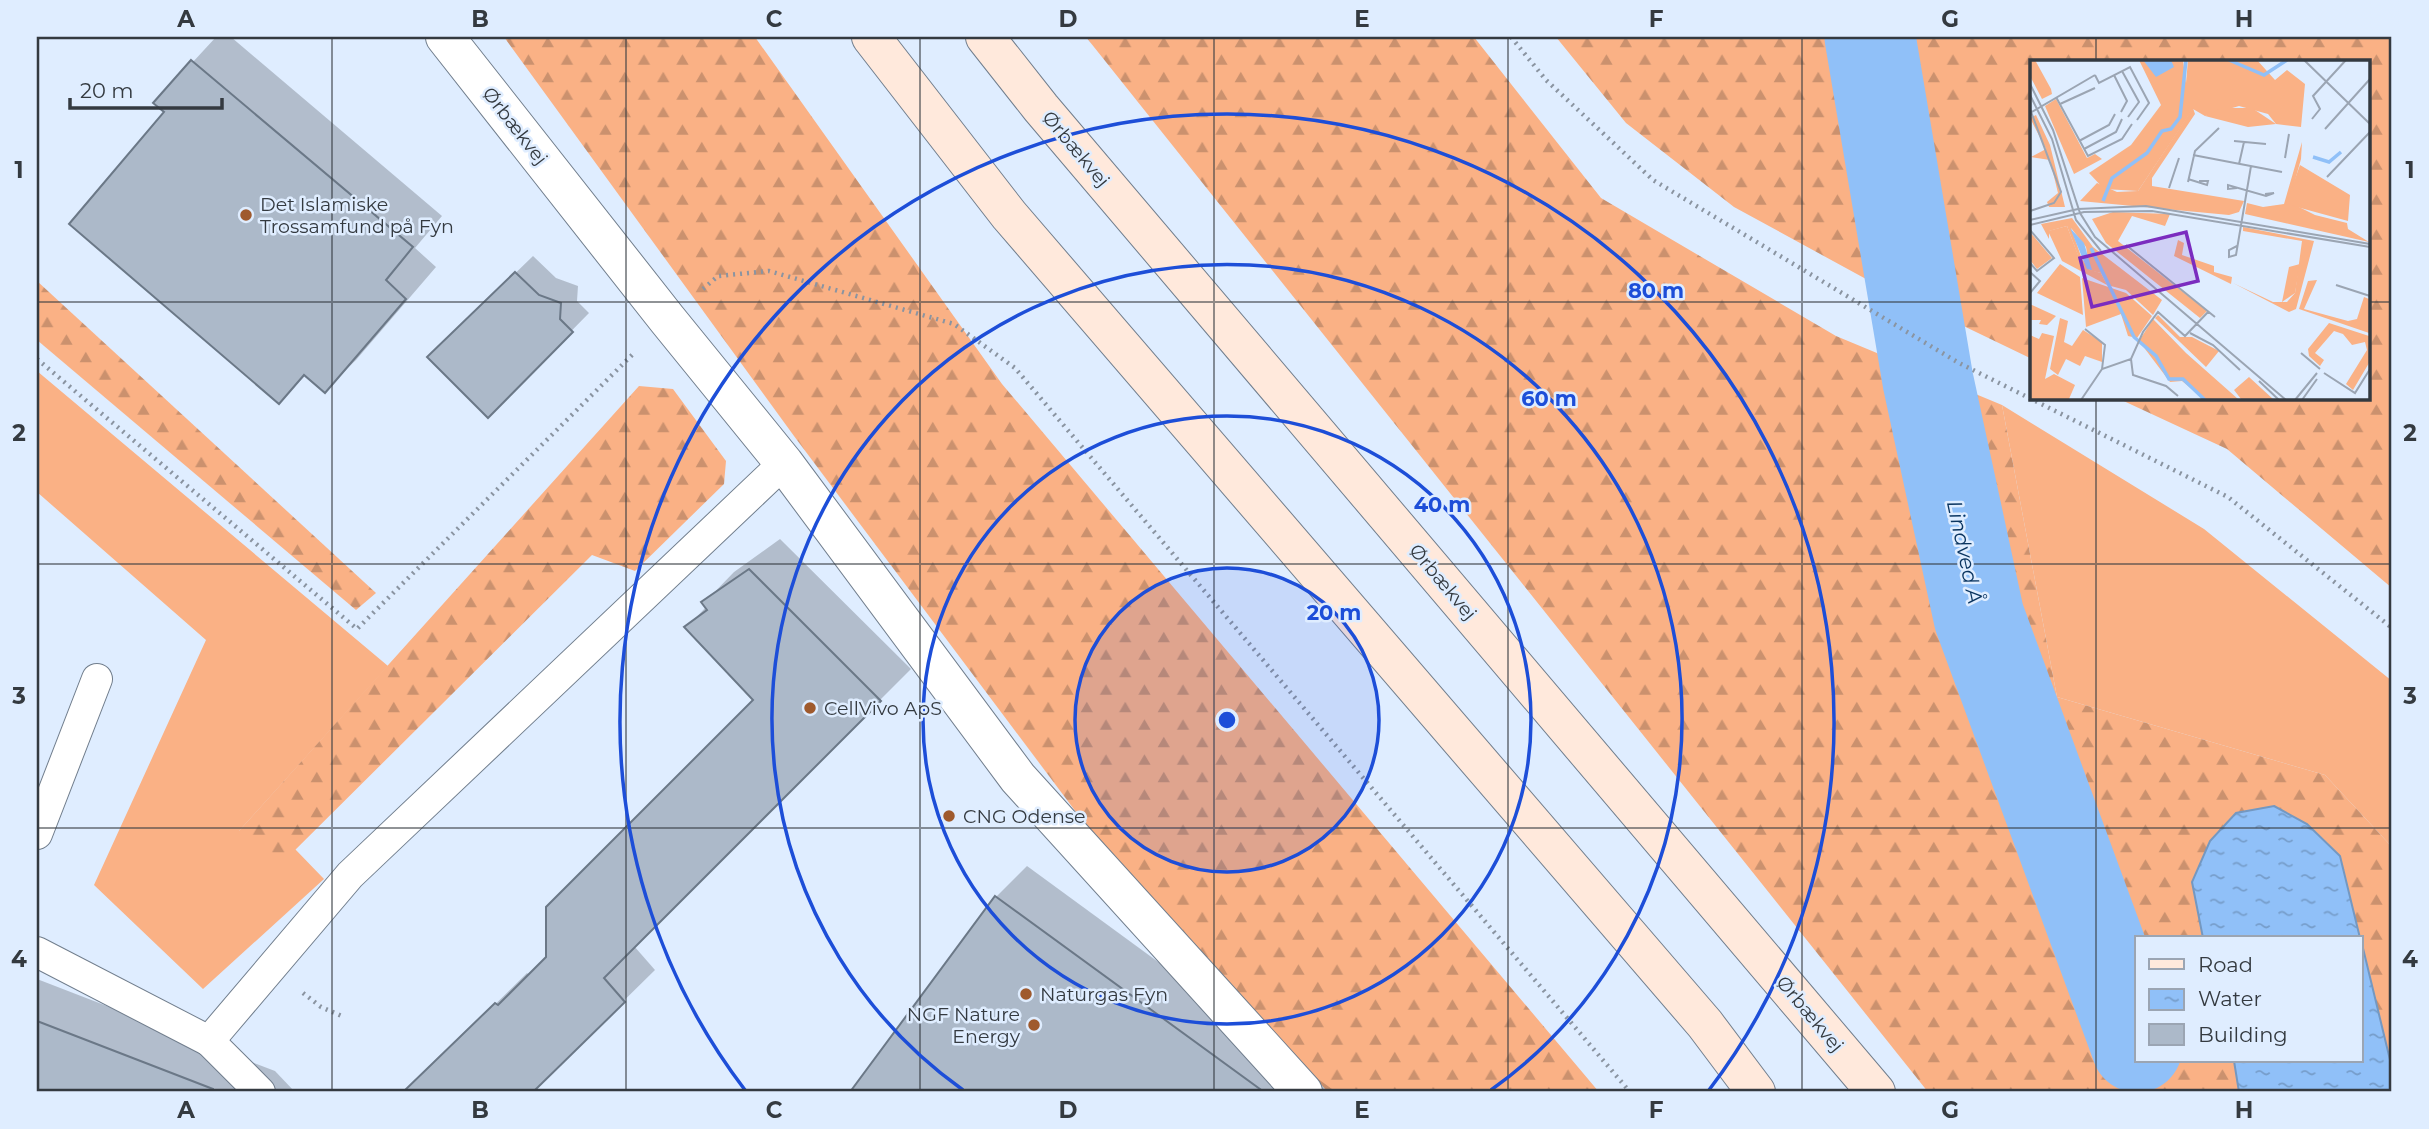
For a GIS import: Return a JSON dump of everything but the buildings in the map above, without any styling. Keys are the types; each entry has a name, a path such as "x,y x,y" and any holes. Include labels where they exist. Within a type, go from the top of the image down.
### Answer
{"main road":[{"path":"871,37 1009,215 1705,1024 1756,1092"},
{"name":"Ørbækvej","path":"985,37 1059,129 1876,1092"}],"street":[{"name":"Ørbækvej","path":"445,37 784,463 1018,778 1303,1092"}],"lane":[{"path":"209,1041 350,875 784,463"},
{"path":"37,834 97,679"},
{"path":"37,952 209,1041 260,1092"}],"path":[{"path":"1511,37 1546,80 1653,180 1959,363 2030,398"},
{"path":"2031,399 2228,497 2392,628"}],"green space":[{"path":"504,37 755,37 1002,384 1599,1092 1328,1092 1082,820 794,436"},
{"path":"1086,37 1474,37 1601,198 1836,336 2002,405 2057,697 2325,775 2392,847 2392,1068 2362,946 2362,936 2360,936 2340,856 2192,882 2203,936 2135,936 2135,1062 2234,1062 2239,1092 1928,1092"},
{"path":"1556,37 2392,37 2392,588 2227,449 2119,399 2370,399 2370,60 2030,60 2030,358 1866,279 1734,207 1626,123"},
{"path":"37,281 376,593 356,610 37,340"},
{"path":"37,371 388,666 239,831 282,862 295,849 324,879 203,989 94,885 206,640 37,492"},
{"path":"639,386 673,389 726,461 724,484 635,571 592,555 282,863 238,832"},
{"path":"2002,405 2204,529 2392,681 2392,847 2325,775 2057,697"}],"water":[{"path":"2274,806 2307,824 2340,856 2360,936 2203,936 2192,882 2210,841 2236,813"},
{"path":"2362,944 2392,1068 2392,1092 2239,1092 2234,1062 2362,1062"}],"waterway":[{"name":"Lindved Å","path":"1870,37 1928,381 1979,617 2135,1042"}],"place":[{"name":"Det Islamiske Trossamfund på Fyn","path":"246,215"},
{"name":"CellVivo ApS","path":"810,708"},
{"name":"CNG Odense","path":"949,816"},
{"name":"Naturgas Fyn","path":"1026,994"},
{"name":"NGF Nature Energy","path":"1034,1025"}]}
